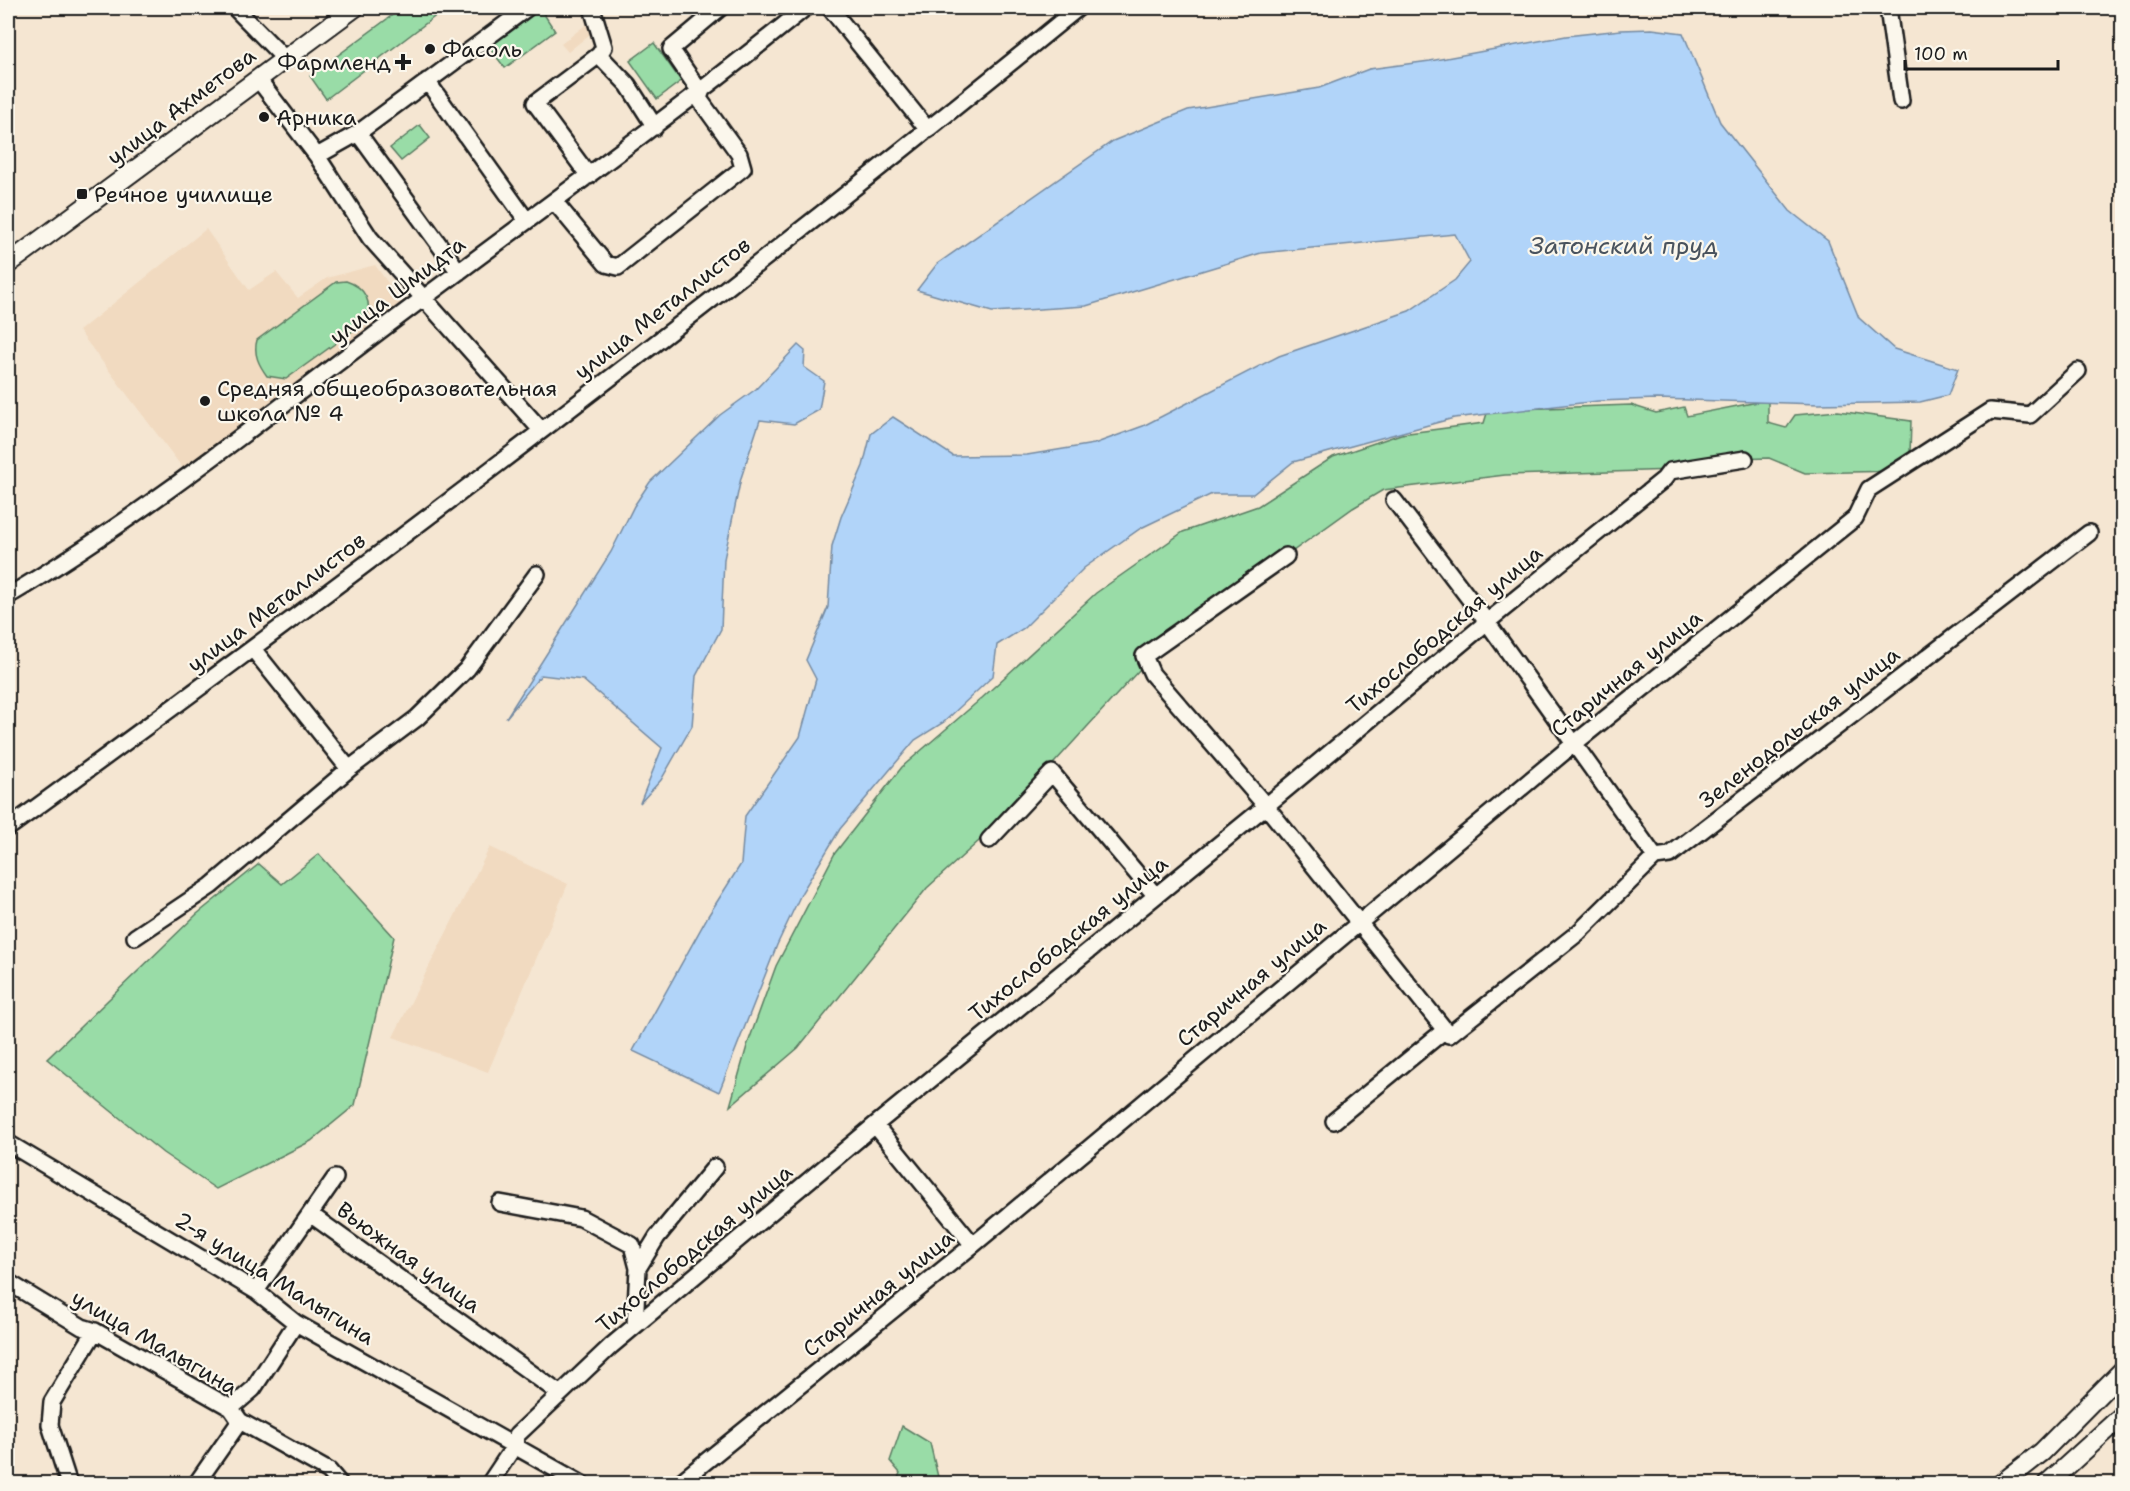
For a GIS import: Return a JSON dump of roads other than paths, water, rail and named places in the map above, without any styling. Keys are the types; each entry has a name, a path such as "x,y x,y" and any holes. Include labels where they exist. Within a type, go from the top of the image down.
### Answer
{"main road":[{"name":"улица Ахметова","path":"8,264 354,8"},
{"path":"2001,1484 2042,1452 2122,1371"},
{"path":"2047,1484 2122,1416"}],"street":[{"path":"235,8 285,59"},
{"path":"317,156 358,133 527,8"},
{"path":"589,176 535,103 599,56 604,47 592,8"},
{"path":"555,201 606,264 618,267 743,168 740,153 671,49 720,8"},
{"name":"улица Шмидта","path":"8,596 71,558 164,493 423,298 656,127 805,8"},
{"path":"830,8 928,130"},
{"name":"улица Металлистов","path":"8,828 253,649 541,430 928,130 1078,8"},
{"path":"1888,8 1901,101"},
{"path":"599,56 628,86 656,127"},
{"path":"258,79 317,156 370,238 541,430"},
{"path":"427,81 527,221"},
{"path":"358,133 459,272"},
{"name":"Старичная улица","path":"678,1484 973,1245 1575,743 1855,518 1869,489 1990,411 2030,415 2078,371"},
{"name":"Тихослободская улица","path":"489,1484 515,1444 517,1435 559,1393 634,1326 875,1125 1664,479 1670,471 1745,459"},
{"path":"1394,500 1575,743 1663,856"},
{"name":"Зеленодольская улица","path":"1447,1033 1580,932 1663,856 2089,533"},
{"path":"1286,556 1144,656 1152,674 1266,806 1447,1033 1334,1121"},
{"path":"135,937 211,886 349,769 417,718 467,669 537,574"},
{"path":"253,649 349,769"},
{"path":"989,840 1052,773 1155,895"},
{"path":"875,1125 973,1245"},
{"name":"2-я улица Малыгина","path":"8,1143 256,1291 296,1323 515,1444 582,1484"},
{"path":"638,1268 657,1238 715,1167"},
{"path":"310,1214 335,1178"},
{"path":"500,1203 581,1218 632,1245 638,1268 634,1326"},
{"name":"Вьюжная улица","path":"256,1291 310,1214 559,1393"},
{"name":"улица Малыгина","path":"8,1282 82,1327 95,1332 231,1408 240,1421 329,1471 340,1482"},
{"path":"231,1408 253,1389 296,1323"},
{"path":"69,1484 50,1425 52,1402 95,1332"},
{"path":"196,1484 240,1421"}],"water":[{"name":"Затонский пруд","path":"1652,29 1683,33 1720,122 1790,211 1828,241 1859,318 1894,349 1958,369 1948,395 1920,402 1819,404 1657,399 1598,401 1454,418 1293,462 1253,494 1212,494 1141,528 1084,568 1024,628 997,645 993,676 944,722 915,740 840,829 802,892 777,945 719,1092 633,1051 708,916 741,864 745,816 800,737 816,679 806,660 828,607 832,546 841,517 863,466 871,434 893,417 953,456 1027,455 1094,444 1143,426 1279,356 1409,311 1455,280 1470,262 1455,234 1261,253 1086,306 992,312 917,290 937,264 1113,141 1188,110 1319,88 1369,69 1430,61 1566,36"},
{"path":"798,345 805,351 804,367 824,381 819,410 794,424 760,420 741,478 724,559 721,629 696,676 692,726 661,780 640,803 662,748 583,680 541,675 506,718 611,552 634,506 650,482 720,415 756,389"}],"place":[{"name":"Фасоль","path":"430,49"},
{"name":"Фармленд","path":"403,62"},
{"name":"Арника","path":"264,117"},
{"name":"Речное училище","path":"82,194"},
{"name":"Средняя общеобразовательная школа № 4","path":"205,401"}]}
